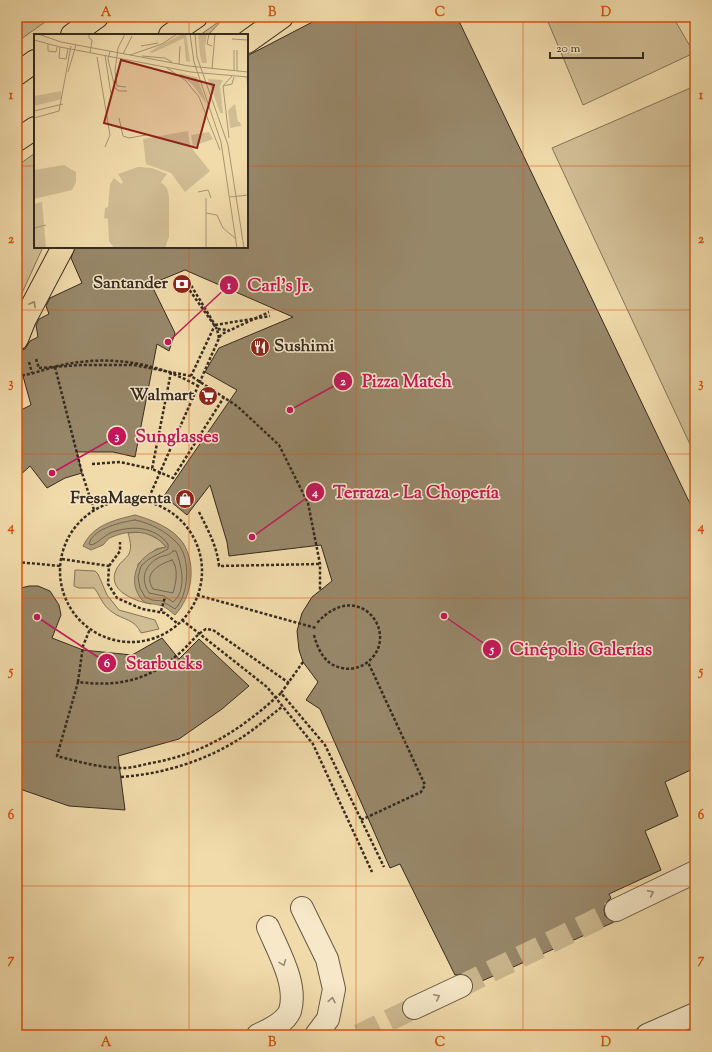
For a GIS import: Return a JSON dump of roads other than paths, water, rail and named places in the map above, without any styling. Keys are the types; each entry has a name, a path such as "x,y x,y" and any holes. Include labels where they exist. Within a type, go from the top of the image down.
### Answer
{"main road":[{"path":"73,34 98,17"},
{"path":"171,34 196,17"},
{"path":"248,41 282,17"},
{"path":"17,74 34,62"},
{"path":"17,140 34,129"},
{"path":"17,339 62,248"}],"street":[{"path":"616,910 695,872"},
{"path":"302,908 327,959 334,989 328,1019 316,1035"},
{"path":"258,1035 279,1024 289,1012 292,994 287,974 268,927"},
{"path":"414,1008 461,986"},
{"path":"647,1035 695,1014"}],"water":[{"path":"135,515 155,522 174,533 183,543 187,552 190,561 191,580 189,590 181,608 175,615 168,609 157,604 144,602 135,586 138,565 152,552 166,547 161,541 148,534 134,532 119,534 108,539 103,545 91,550 83,546 92,533 98,528 112,521"}],"tunnel":[{"path":"461,986 616,910"},
{"path":"359,1035 414,1008"}],"place":[{"name":"Santander","path":"182,284"},
{"name":"Carl's Jr.","path":"168,342"},
{"name":"Sushimi","path":"260,347"},
{"name":"Walmart","path":"208,396"},
{"name":"Pizza Match","path":"290,410"},
{"name":"Sunglasses","path":"52,473"},
{"name":"FresaMagenta","path":"185,499"},
{"name":"Terraza - La Chopería","path":"252,537"},
{"name":"Cinépolis Galerías","path":"444,616"},
{"name":"Starbucks","path":"37,617"}]}
